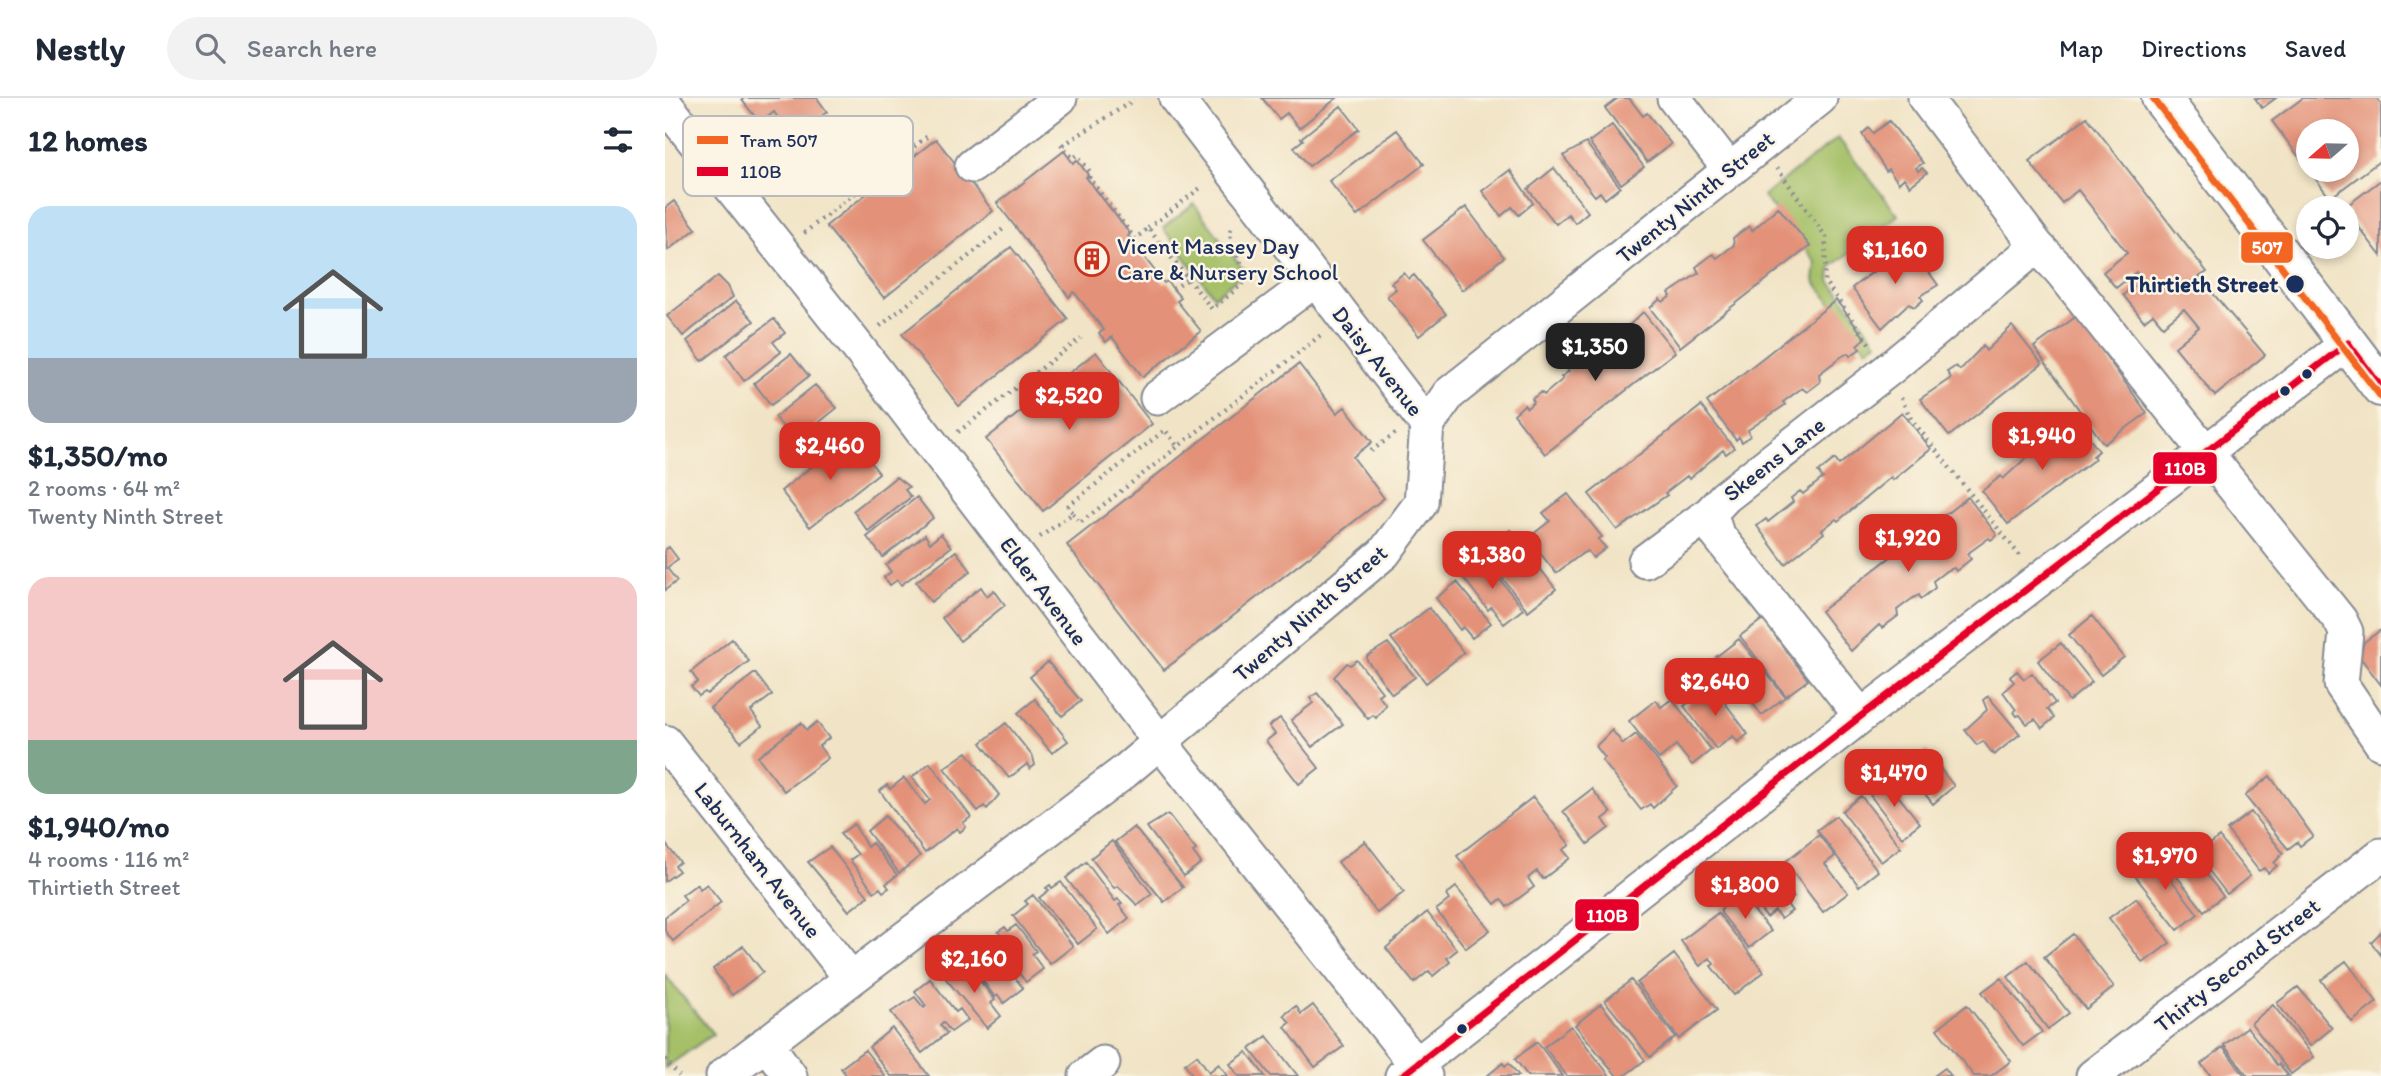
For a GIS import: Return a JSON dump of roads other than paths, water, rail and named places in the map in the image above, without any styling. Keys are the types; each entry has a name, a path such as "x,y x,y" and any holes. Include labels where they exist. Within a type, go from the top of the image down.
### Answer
{"main road":[{"path":"2161,98 2381,387"}],"street":[{"path":"972,166 1060,98"},
{"name":"Daisy Avenue","path":"1175,98 1315,280 1413,428"},
{"path":"1674,98 1729,169"},
{"name":"Twenty Ninth Street","path":"723,1076 1160,743 1384,553 1421,503 1413,428 1449,394 1820,98"},
{"path":"1925,98 2038,246 2340,620 2346,632 2341,684 2381,743"},
{"name":"Elder Avenue","path":"665,104 683,127"},
{"name":"Elder Avenue","path":"738,196 856,345 1414,1072"},
{"name":"Skeens Lane","path":"1861,716 1717,534 1710,513 1725,497 1888,370 2038,246"},
{"path":"1157,398 1315,280"},
{"path":"1414,1072 1861,716 2347,343"},
{"path":"1645,561 1710,513"},
{"name":"Laburnham Avenue","path":"665,742 850,977"},
{"name":"Thirty Second Street","path":"2093,1076 2381,855"},
{"path":"766,1043 790,1076"}],"tram line":[{"name":"507","path":"2153,98 2381,397"}],"place":[{"name":"Vicent Massey Day Care & Nursery School","path":"1092,259"},
{"name":"Thirtieth Street","path":"2295,284"}]}
